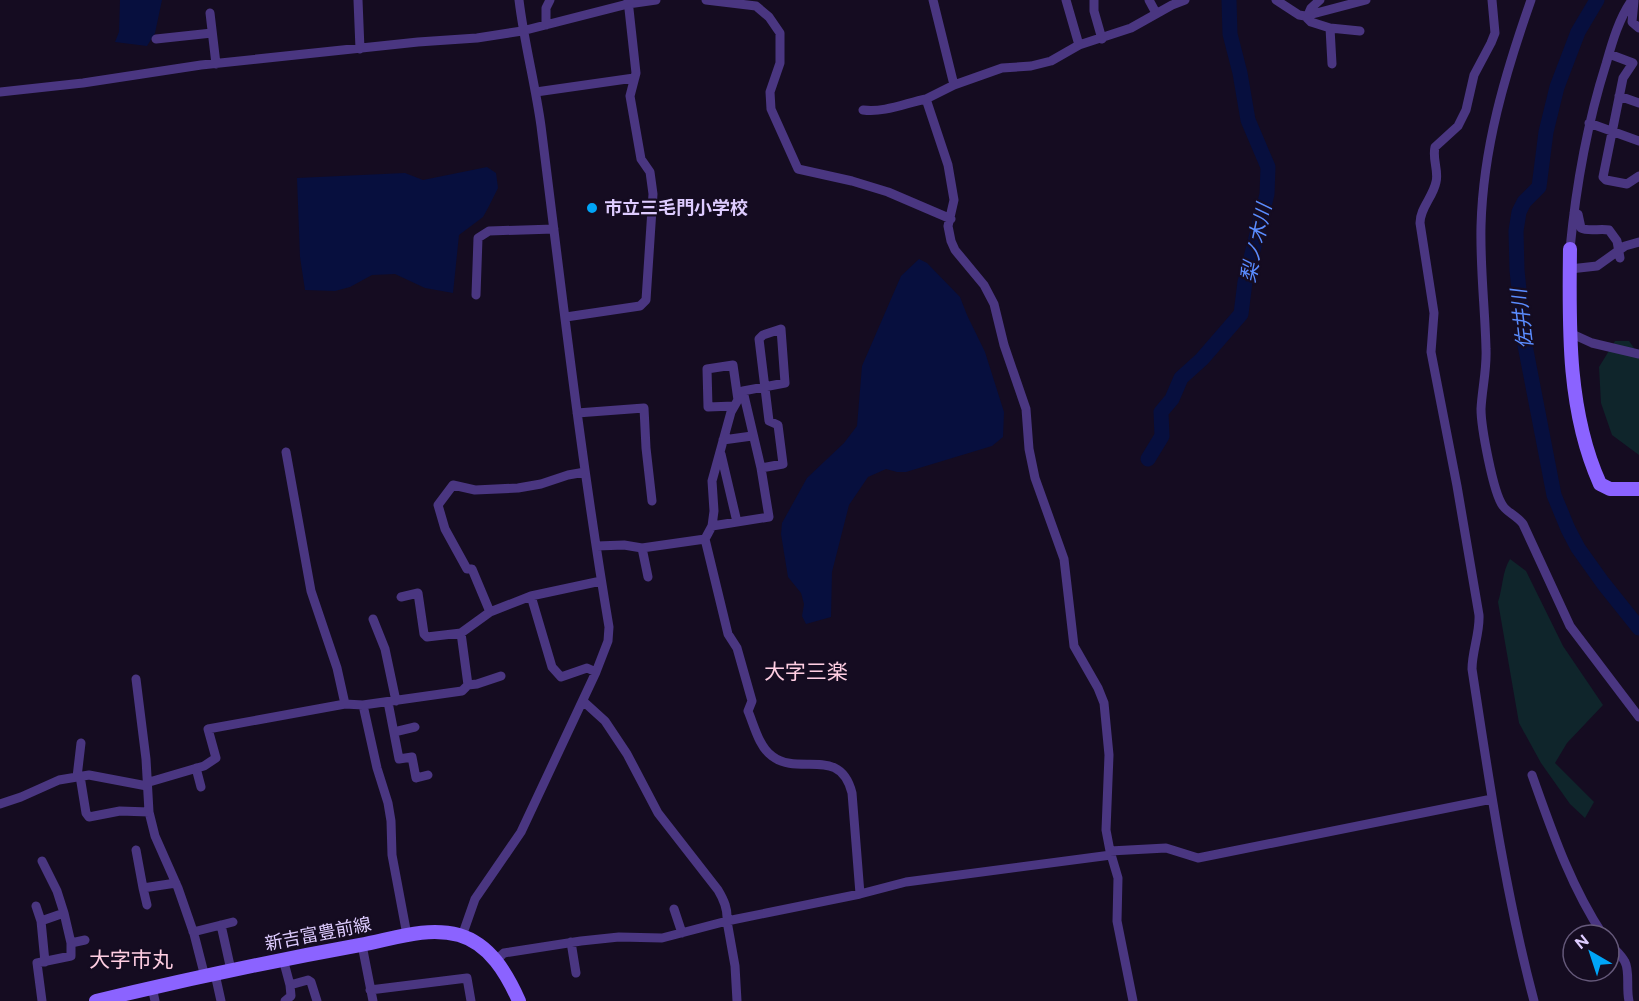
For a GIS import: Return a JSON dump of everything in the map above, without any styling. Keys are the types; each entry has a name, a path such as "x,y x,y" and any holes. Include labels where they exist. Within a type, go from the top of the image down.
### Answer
{"main road":[{"path":"1570,249 1570,333 1576,399 1583,437 1599,481 1603,486 1610,489 1639,489"},
{"name":"新吉富豊前線","path":"96,1001 153,994 231,970 407,935 437,932 462,936 480,946 496,960 509,978 519,1001"}],"street":[{"path":"358,0 360,49"},
{"path":"462,936 475,899 521,832 596,672 608,641 609,627 585,472 536,92 522,31 519,0"},
{"path":"546,25 546,8 550,0"},
{"path":"0,92 216,64 418,42 477,38 522,31 628,2 656,0"},
{"path":"706,0 756,3 780,33 780,63 770,92 771,109 798,170 852,181 888,192 951,219"},
{"path":"933,0 954,85"},
{"path":"1066,0 1079,45"},
{"path":"1094,0 1094,11 1102,39"},
{"path":"1149,0 1156,14"},
{"path":"864,110 874,112 886,110 896,105 926,99 954,85 1002,68 1031,66 1051,61 1079,45 1131,28 1185,0"},
{"path":"1276,0 1299,15 1366,0"},
{"path":"1307,15 1320,0"},
{"path":"1492,0 1495,19 1493,38 1474,75 1466,110 1461,121 1449,136 1435,147 1437,182 1420,218 1434,313 1431,352 1478,608 1479,620 1472,654 1472,669 1492,799 1525,967 1534,1001"},
{"path":"1531,0 1503,84 1492,129 1486,168 1481,226 1482,298 1486,351 1481,411 1496,493 1503,507 1516,515 1523,524 1570,626 1639,717"},
{"path":"1633,0 1632,22 1639,28"},
{"path":"1570,249 1589,123 1609,54 1633,0"},
{"path":"566,317 640,306 646,300 653,194 650,172 641,159 630,96 636,73 628,2"},
{"path":"210,13 216,64"},
{"path":"1307,15 1311,22 1330,28 1360,31"},
{"path":"1330,28 1332,64"},
{"path":"156,39 212,33"},
{"path":"1609,54 1636,64 1623,78 1604,177 1606,180 1627,184 1639,176"},
{"path":"536,92 634,78"},
{"path":"1619,96 1639,103"},
{"path":"926,99 948,165 954,200 948,226 952,246 984,285 994,304 1004,345 1026,409 1029,449 1035,478 1064,559 1074,646 1104,703 1108,745 1106,830 1118,878 1119,940 1133,1001"},
{"path":"1589,123 1639,141"},
{"path":"1574,213 1578,214 1581,228 1584,230 1609,230 1617,241 1619,255"},
{"path":"476,295 478,238 489,231 554,229"},
{"path":"1570,269 1597,266 1619,255 1625,246 1639,242"},
{"path":"712,526 768,517 761,468 738,399 733,365 707,369 708,407 738,399 763,386 785,383 781,329 763,335 759,339 763,386 768,421 778,425 783,464 761,468"},
{"path":"1570,333 1592,343 1639,354"},
{"path":"738,399 723,440 712,481 714,511 712,526 705,539 728,634 737,648 752,701 748,711 766,751 772,757 787,763 827,764 849,781 852,793 860,894"},
{"path":"577,413 644,408 645,448 652,501"},
{"path":"723,440 752,436"},
{"path":"286,452 311,591 337,668 345,704"},
{"path":"721,452 737,522"},
{"path":"490,612 472,569 467,569 445,529 438,505 453,485 475,490 518,488 585,472"},
{"path":"597,546 624,545 642,548 705,539"},
{"path":"642,548 648,577"},
{"path":"401,597 418,593 424,634 427,637 461,633 490,612 531,596 602,581"},
{"path":"531,596 552,667 561,677 587,668 596,672"},
{"path":"373,620 385,649 399,759 412,757 416,778 428,775"},
{"path":"461,633 468,685"},
{"path":"0,804 59,780 89,775 146,784 196,768 216,758 208,729 345,704 363,705 462,691 468,685 501,676"},
{"path":"136,679 146,759 149,812 155,836 176,883 221,1001"},
{"path":"583,701 605,721 617,738 658,813 718,891 728,913 727,921 735,966 737,1001"},
{"path":"363,705 377,768 388,803 392,855 407,935"},
{"path":"394,732 415,727"},
{"path":"81,743 78,777 86,813 89,817 120,811 149,812"},
{"path":"196,768 201,787"},
{"path":"1532,775 1566,868 1582,902 1595,923"},
{"path":"496,960 504,953 571,942 619,938 662,938 727,921 912,881 1111,853 1166,848 1198,858 1492,799"},
{"path":"135,850 147,905"},
{"path":"42,861 57,891 71,943 71,956 37,963 42,1001"},
{"path":"143,888 176,883"},
{"path":"36,906 41,921 45,962"},
{"path":"674,909 682,933"},
{"path":"41,921 64,913"},
{"path":"193,932 233,922"},
{"path":"221,925 231,970"},
{"path":"71,943 85,940"},
{"path":"571,942 576,973"},
{"path":"362,945 372,1001"},
{"path":"1621,956 1627,968 1626,984 1629,1001"},
{"path":"283,959 291,996 285,1001"},
{"path":"370,990 467,978 471,1001"},
{"path":"290,985 308,980 311,982 317,1001"}],"shaded area":[{"path":"120,0 162,0 155,33 147,46 115,42 119,32"},
{"path":"487,167 496,173 498,188 483,217 459,235 453,293 425,288 395,274 372,275 350,287 335,291 305,290 300,257 297,178 405,173 423,180"},
{"path":"919,259 927,263 960,297 985,352 1004,412 1003,437 992,446 906,472 886,469 868,477 849,505 832,572 831,617 806,624 802,616 804,604 801,593 788,577 781,534 782,523 807,478 844,443 857,426 862,366 901,276"},
{"path":"1615,341 1629,341 1639,355 1639,455 1612,435 1601,403 1599,367"},
{"path":"1510,559 1526,571 1563,646 1603,705 1567,743 1555,763 1594,802 1585,818 1570,804 1541,763 1519,723 1498,602 1505,569"}],"waterway":[{"name":"梨ノ木川","path":"1148,459 1162,436 1161,412 1172,399 1181,378 1202,359 1241,314 1245,282 1267,194 1268,167 1248,120 1230,34 1229,0"},
{"name":"佐井川","path":"1597,0 1578,32 1557,87 1546,132 1539,187 1524,202 1519,212 1516,231 1517,270 1524,340 1554,495 1578,548 1639,628"}],"place":[{"name":"市立三毛門小学校","path":"592,208"}],"district":[{"name":"大字三楽","path":"806,671"},
{"name":"大字市丸","path":"131,959"}]}
